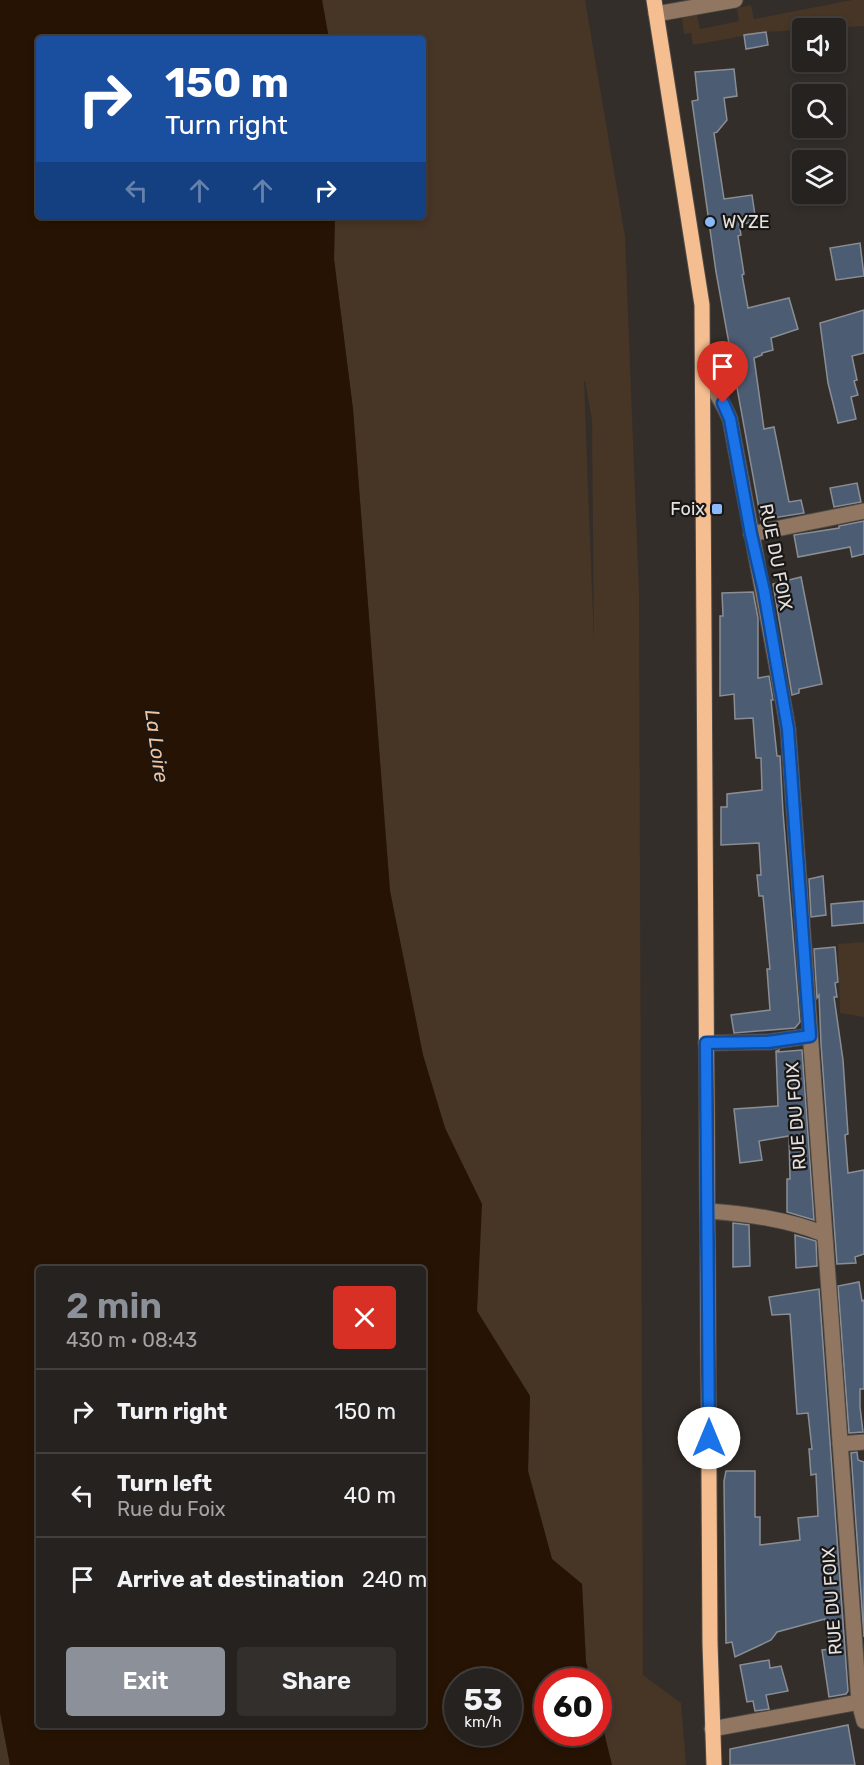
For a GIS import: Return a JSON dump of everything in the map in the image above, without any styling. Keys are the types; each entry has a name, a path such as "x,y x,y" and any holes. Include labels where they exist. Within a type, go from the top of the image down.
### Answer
{"main road":[{"path":"655,7 702,305 706,1043 714,1765"}],"street":[{"path":"655,7 735,0"},
{"name":"RUE DU FOIX","path":"703,378 723,403 730,419 788,729 859,1702 864,1721"},
{"path":"751,534 864,511"},
{"path":"706,1043 768,1042 810,1036"},
{"path":"708,1211 768,1218 825,1234"},
{"path":"840,1444 864,1442"},
{"path":"712,1730 859,1702"}],"shaded area":[{"path":"322,0 585,0 625,236 639,593 643,1675 681,1703 686,1765 612,1765 607,1746 612,1746 612,1668 588,1668 582,1584 552,1559 528,1471 530,1396 477,1311 481,1204 445,1128 423,1055 390,891 353,409 334,259 335,219 426,219 426,36 328,36","holes":["584,381 592,420 594,642"]},
{"path":"852,0 864,0 864,26 846,27 846,18 792,18 792,30 766,32 693,45 691,33 684,34 682,18 697,15 700,29 739,21 737,8 751,5 754,19"},
{"path":"864,942 864,1017 840,1013 838,944"},
{"path":"0,1713 10,1765 0,1765"}],"water":[{"name":"La Loire","path":"0,0 322,0 328,36 36,36 36,219 335,219 334,259 353,409 390,891 423,1055 445,1128 482,1204 477,1311 530,1396 528,1471 552,1559 582,1584 588,1668 534,1668 534,1746 607,1746 612,1765 10,1765 0,1713"}],"building":[{"path":"766,32 768,45 746,49 744,35"},
{"path":"734,69 737,96 724,98 727,120 714,133 724,199 752,195 756,222 739,224 741,235 738,236 748,308 789,298 798,329 771,338 773,350 754,358 764,429 774,427 789,502 801,500 804,513 761,520 716,272 692,101 698,100 695,72"},
{"path":"860,243 864,276 836,280 830,248"},
{"path":"864,310 864,353 852,356 857,380 854,381 858,395 851,397 856,419 838,423 828,383 820,323"},
{"path":"857,483 861,502 834,507 830,488"},
{"path":"864,521 864,554 852,557 850,547 798,557 794,535 839,528 839,526"},
{"path":"801,577 822,684 799,689 799,693 792,695 773,584"},
{"path":"753,592 758,618 758,678 769,676 777,756 780,756 800,1022 795,1028 734,1033 731,1015 770,1010 767,969 770,969 763,896 759,896 757,875 761,875 759,843 721,845 721,807 727,807 727,794 762,790 761,758 756,758 753,718 735,719 734,694 720,696 722,593"},
{"path":"823,876 826,915 811,917 809,879"},
{"path":"864,901 864,923 832,926 831,904"},
{"path":"835,947 838,982 835,983 837,997 834,997 843,1060 848,1173 864,1170 864,1254 855,1257 856,1263 837,1264 814,949"},
{"path":"779,1050 778,1052 802,1050 814,1220 787,1212 787,1179 790,1179 789,1136 759,1141 762,1160 740,1163 734,1109 778,1106 776,1051"},
{"path":"733,1223 749,1225 750,1266 733,1267"},
{"path":"795,1235 816,1241 817,1266 796,1268"},
{"path":"859,1282 862,1301 864,1300 864,1389 860,1389 863,1432 849,1433 838,1286"},
{"path":"819,1289 848,1691 846,1694 829,1697 822,1650 831,1649 825,1619 777,1632 771,1640 735,1657 732,1642 726,1643 724,1481 726,1471 755,1471 755,1517 760,1517 760,1545 800,1540 798,1518 818,1516 816,1474 811,1475 809,1449 812,1449 808,1413 797,1414 790,1314 772,1315 769,1297"},
{"path":"857,1452 858,1460 864,1462 864,1637 851,1453"},
{"path":"769,1660 770,1668 781,1666 788,1691 766,1695 769,1709 755,1711 753,1701 747,1702 740,1665"},
{"path":"848,1725 855,1765 730,1765 730,1749"}],"place":[{"name":"WYZE","path":"710,222"},
{"name":"Foix","path":"717,509"}],"route":[{"path":"709,1438 706,1043 768,1042 810,1036 788,729 730,419 723,403"}]}
